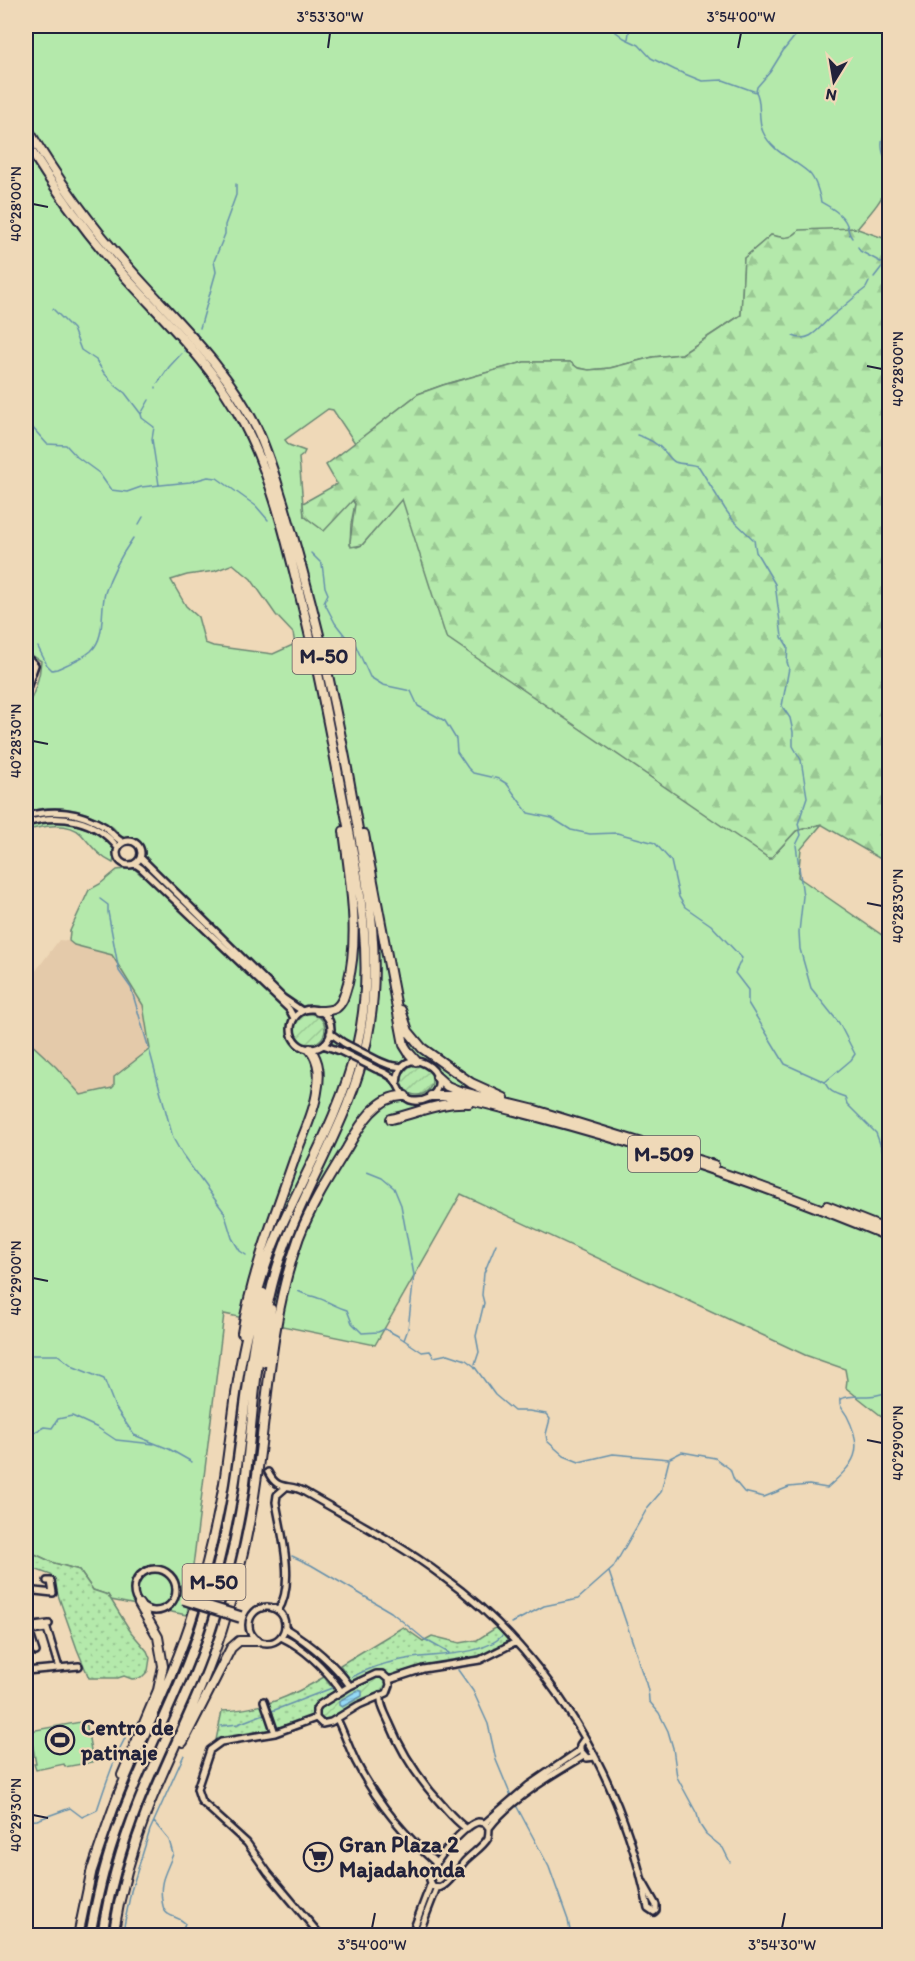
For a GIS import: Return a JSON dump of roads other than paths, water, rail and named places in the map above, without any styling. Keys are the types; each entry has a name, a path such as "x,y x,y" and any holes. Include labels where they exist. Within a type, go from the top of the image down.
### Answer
{"highway":[{"name":"M-50","path":"26,126 88,219 222,372 249,413 269,458 309,595 339,721 359,836 371,920 375,973 373,1007 362,1064 347,1108 310,1185 273,1280 262,1328 237,1534 213,1625 198,1668 139,1802 125,1841 113,1877 102,1935"},
{"name":"M-50","path":"26,143 48,180 80,223 215,378 241,418 261,460 282,528 318,673 349,831 365,941 364,1007 350,1072 338,1105 288,1214 265,1285 256,1327 234,1487 218,1566 187,1664 114,1838 102,1875 90,1935"},
{"path":"339,721 354,784 404,1045 417,1061"},
{"path":"318,1011 334,1009 343,999 350,972 354,935 344,828 331,755 330,732"},
{"path":"392,990 408,1031 414,1040 471,1083 503,1098 601,1126 638,1140"},
{"path":"234,1409 237,1364 250,1296 275,1213 316,1096 318,1064 310,1049"},
{"name":"M-509","path":"437,1077 447,1086 459,1091 638,1140 777,1186 890,1231"},
{"path":"113,1935 137,1841 221,1632 238,1574 247,1537 274,1330 299,1237 320,1194 358,1129 376,1108 389,1098 395,1095 405,1096"},
{"name":"M-509","path":"431,1096 453,1096 593,1132 779,1192 890,1237"},
{"path":"391,1119 457,1102 520,1112"},
{"path":"91,1873 119,1794 161,1700 192,1618 215,1529 249,1325 275,1240 288,1214"},
{"path":"261,1442 266,1347 282,1254"},
{"path":"78,1935 91,1873 109,1811 132,1749 158,1690 162,1674 163,1659 158,1637 139,1604"},
{"path":"137,1841 180,1747 231,1648 239,1641 256,1641"}],"street":[{"path":"26,677 30,663"},
{"path":"26,691 30,663"},
{"path":"26,816 57,811 77,814 101,825 123,842"},
{"path":"26,823 42,818 57,817 75,820 104,834 118,848"},
{"path":"135,864 141,858 142,853 138,844 123,842 118,848 120,861 124,864 135,864 141,868 289,1009 294,1018"},
{"path":"141,858 283,998 302,1011"},
{"path":"323,1045 330,1033 329,1022 318,1011 308,1009 302,1011 294,1018 291,1028 298,1044 310,1049 323,1045 340,1050 392,1078 405,1096"},
{"path":"330,1033 379,1062 402,1067"},
{"path":"397,1084 402,1067 417,1061"},
{"name":"M-509","path":"417,1061 432,1067 437,1077"},
{"path":"431,1096 435,1090 437,1077"},
{"name":"M-509","path":"405,1096 417,1101 431,1096"},
{"path":"268,1472 275,1484 285,1488 295,1487 303,1491 417,1558 466,1594 516,1642 564,1704 595,1757 629,1836 648,1908 654,1912 656,1905 643,1882"},
{"path":"278,1611 286,1593 287,1575 276,1502 277,1495 285,1488"},
{"path":"149,1570 161,1570 171,1576 176,1587 174,1601 157,1612 150,1611 139,1604 134,1588 139,1577 149,1570"},
{"path":"26,1590 53,1593 51,1581 47,1581"},
{"path":"176,1594 184,1599 240,1617 251,1616"},
{"path":"174,1601 184,1599"},
{"path":"240,1617 248,1624 251,1635 256,1641 268,1644 281,1637 285,1628 284,1619 278,1611 263,1607 256,1610 248,1624"},
{"path":"26,1628 49,1624"},
{"path":"285,1628 320,1652 350,1686"},
{"path":"36,1652 29,1630 47,1629 59,1668"},
{"path":"281,1637 302,1649 315,1660 341,1691"},
{"path":"389,1680 423,1669 480,1660 516,1642"},
{"path":"26,1671 79,1666"},
{"path":"376,1674 386,1676 389,1680 387,1693 327,1724 322,1724 316,1718 316,1709 319,1705 350,1686 376,1674"},
{"path":"381,1695 381,1704 414,1770 428,1790 460,1825 467,1829"},
{"path":"264,1701 275,1733"},
{"path":"316,1718 275,1733 215,1745 210,1750 197,1794 201,1801 247,1843 268,1873 321,1935"},
{"path":"337,1719 356,1762 376,1797 396,1824 436,1863"},
{"path":"585,1738 580,1745 582,1753 587,1758 595,1757"},
{"path":"418,1935 434,1885 429,1876 436,1863 473,1824 487,1826 582,1753"},
{"path":"434,1885 447,1885 463,1863 487,1840 487,1826"},
{"path":"411,1935 434,1885"}],"water":[{"path":"358,1690 362,1691 362,1696 342,1707 339,1705 339,1701"}],"waterway":[{"path":"608,26 624,38 639,45 651,58 675,70 702,81 723,80 756,92 759,100 761,127 767,139 777,150 811,175 817,186 821,202 843,217 852,238"},
{"path":"628,39 630,26"},
{"path":"756,92 757,87 803,26"},
{"path":"890,137 883,138 882,143 890,175"},
{"path":"200,328 216,272 214,261 225,234 225,225 236,195 236,184"},
{"path":"874,277 884,264 890,241"},
{"path":"858,247 860,251 890,267"},
{"path":"793,336 805,338 815,333 866,288 869,282"},
{"path":"53,309 73,329 81,350 96,360 104,373 125,393 141,414"},
{"path":"158,383 181,354"},
{"path":"149,400 141,414 142,418 154,427 152,439 159,485"},
{"path":"26,405 31,426 47,444 66,445 77,457 99,473 111,490 127,492 141,487 190,482 208,477 217,478 256,506 268,520"},
{"path":"637,435 656,444 675,462 699,467 733,520 754,540 756,552 775,584 782,637 788,647 789,668 782,706 790,718 793,746 801,760 807,797 798,824 801,835 796,845 803,896 799,932 800,949 811,988 839,1023 855,1054 825,1082"},
{"path":"139,524 143,517"},
{"path":"38,647 52,670 75,661 91,651 101,632 107,586 133,538"},
{"path":"311,553 322,564 328,594 324,602 335,623 349,641 355,644 370,677 383,685 411,691 418,706 445,721 456,739 457,752 473,773 499,779 507,784 528,813 552,818 571,830 590,834 617,833 655,843 671,861 679,897 685,907 711,925 742,958 735,973 748,990 748,1003 785,1064 825,1082 836,1094 845,1097 847,1104 876,1133 886,1160 890,1161"},
{"path":"100,899 108,905 119,971 131,988 173,1138 224,1212 232,1238 240,1251 246,1255"},
{"path":"367,1172 382,1178 394,1188 401,1205 414,1275 408,1329 404,1340"},
{"path":"475,1364 479,1352 476,1336 484,1303 482,1295 484,1273 496,1244"},
{"path":"298,1291 347,1310 352,1323 362,1333 385,1329 422,1352 430,1351 434,1357 448,1354 466,1360 474,1366 495,1395 514,1411 546,1414 550,1419 546,1434 547,1441 564,1456 579,1462 613,1454 669,1459"},
{"path":"26,1355 58,1355 74,1367 104,1379 115,1407 134,1435 169,1449 192,1462"},
{"path":"670,1458 682,1452 715,1458 730,1469 734,1480 744,1492 764,1497 789,1487 809,1485 827,1488 850,1463 856,1448 852,1428 840,1399 877,1395 890,1390"},
{"path":"26,1437 44,1427 52,1428 58,1419 72,1416 98,1428 116,1440 154,1444"},
{"path":"512,1623 544,1606 578,1599 613,1568 648,1507 661,1492 669,1460"},
{"path":"292,1556 391,1612 424,1639 449,1653"},
{"path":"609,1572 646,1683 649,1701 659,1713 668,1731 677,1777 697,1814 700,1825 706,1834 723,1848 730,1862"},
{"path":"352,1677 395,1661 454,1654 481,1648 502,1636"},
{"path":"458,1670 473,1691 488,1724 496,1760 511,1796"},
{"path":"272,1711 332,1688"},
{"path":"221,1726 238,1724 264,1714"},
{"path":"26,1821 37,1820 70,1808 82,1817 97,1810 121,1747 127,1735 140,1722"},
{"path":"122,1936 131,1891 150,1830 184,1755"},
{"path":"517,1807 549,1867 568,1920 571,1936"},
{"path":"154,1822 169,1840 173,1854 162,1882 161,1894 164,1908 168,1914 185,1923 183,1929 187,1936"}],"place":[{"name":"Centro de patinaje","path":"60,1740"},
{"name":"Gran Plaza 2 Majadahonda","path":"318,1857"}]}
